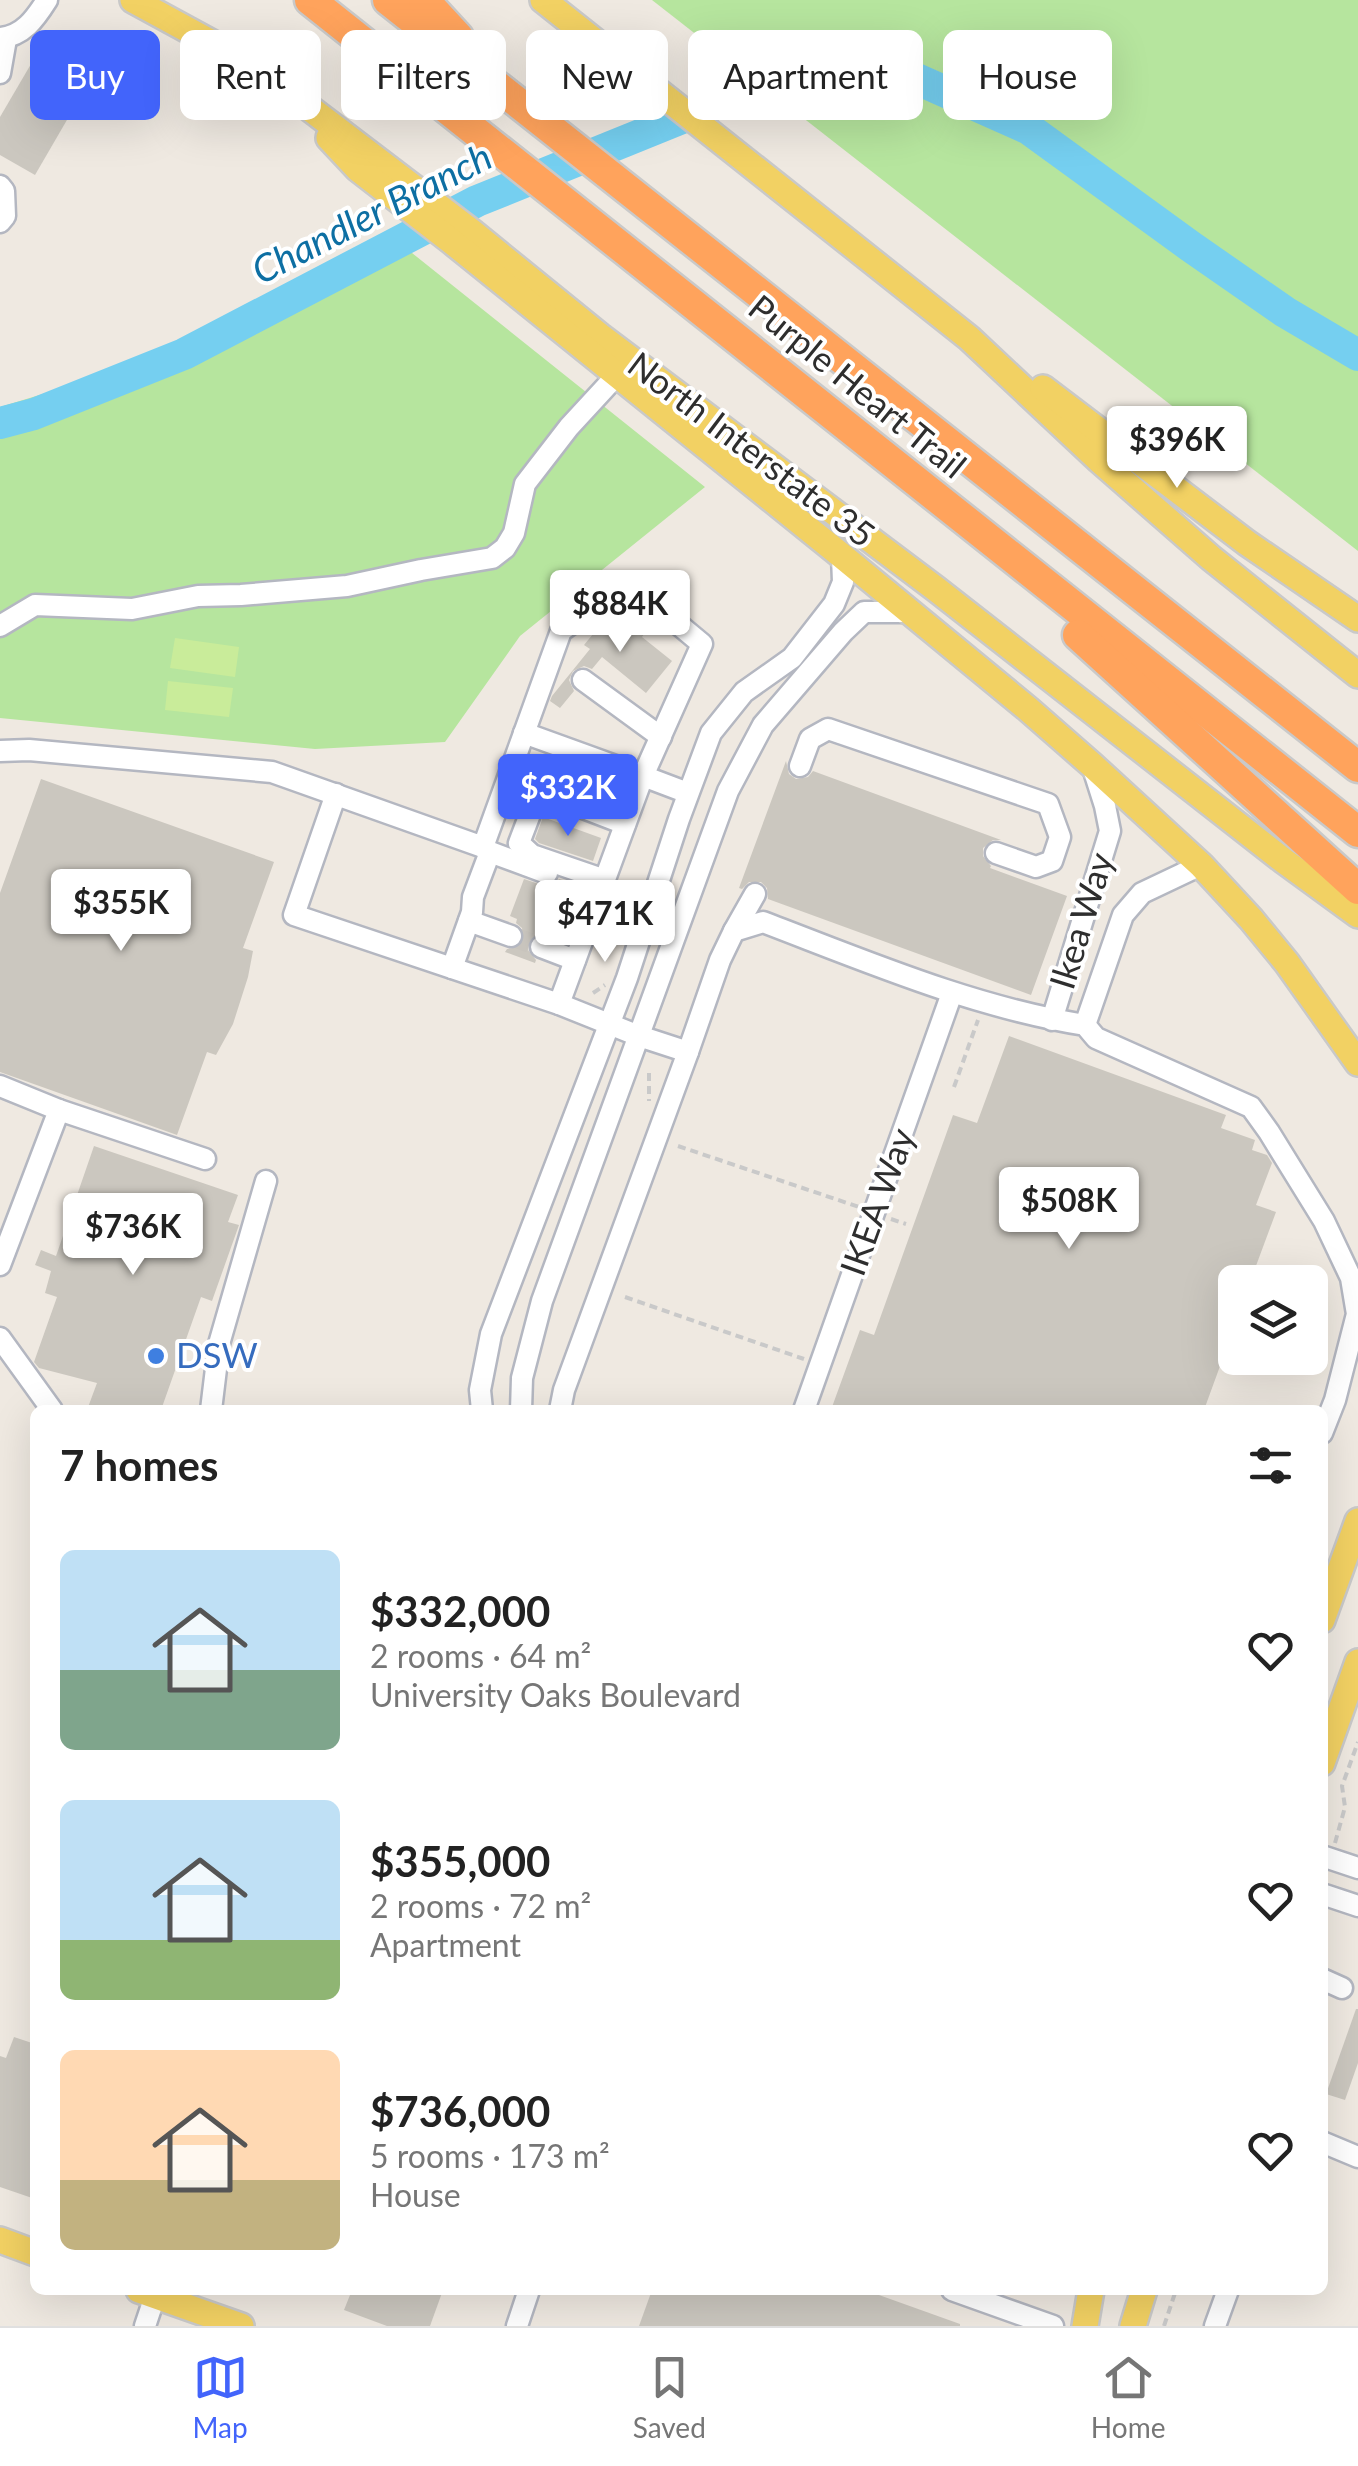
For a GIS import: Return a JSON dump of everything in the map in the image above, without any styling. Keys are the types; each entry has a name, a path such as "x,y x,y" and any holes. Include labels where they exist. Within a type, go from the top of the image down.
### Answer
{"highway":[{"name":"Purple Heart Trail","path":"310,0 1358,832"},
{"name":"Purple Heart Trail","path":"388,0 1358,767"},
{"path":"424,0 509,94"},
{"path":"780,374 838,446 1071,628 1358,889"}],"main road":[{"name":"North Interstate 35","path":"133,0 234,55 283,88 368,165 936,589 1358,915"},
{"path":"543,0 969,338 1040,386 1247,543 1358,619"},
{"path":"462,236 616,376 1028,710 1201,864 1287,962 1358,1063"},
{"path":"969,338 1098,460 1358,675"},
{"path":"1328,1604 1358,1521"},
{"path":"1328,1746 1358,1662"},
{"path":"0,2240 30,2251"},
{"path":"153,2295 241,2326"},
{"path":"1085,2326 1090,2295"},
{"path":"1133,2326 1142,2295"}],"street":[{"path":"0,72 3,39 31,25 47,0"},
{"path":"0,186 4,191 5,216 0,222"},
{"path":"0,626 35,605 132,609 198,596 347,586 492,558 505,548 514,533 524,484 616,376"},
{"path":"482,1405 480,1390 491,1334 610,1024 711,733 744,692 792,658 834,604 843,582 842,556"},
{"path":"452,968 469,921 486,849 561,632 604,600 636,589 702,644 643,776 559,1004"},
{"path":"522,1405 522,1378 542,1300 728,790 763,725 843,632 864,612 910,612"},
{"path":"550,662 577,676 661,737"},
{"path":"800,766 810,739 828,730 1048,804 1060,836 1052,861 1036,867 996,853"},
{"path":"524,733 688,793"},
{"path":"0,752 28,750 272,772 602,886"},
{"name":"Ikea Way","path":"1052,1020 1110,831 1092,766"},
{"path":"336,794 294,915 688,1052"},
{"path":"602,886 532,854 519,843 536,800 552,796 625,824"},
{"path":"1084,1025 1123,915 1142,893 1201,864"},
{"path":"561,1405 720,960 755,894"},
{"path":"469,921 512,936"},
{"path":"734,931 763,922 952,993 1084,1025 1096,1038 1251,1107 1324,1221 1351,1278 1358,1314 1328,1416"},
{"path":"541,947 575,960"},
{"name":"IKEA Way","path":"806,1405 952,993"},
{"path":"0,1086 206,1159"},
{"path":"0,1265 59,1110"},
{"path":"211,1405 218,1344 266,1181"},
{"path":"0,1338 48,1405"},
{"path":"1328,1858 1358,1868"},
{"path":"1328,1896 1358,1906"},
{"path":"1328,2144 1358,2156"},
{"path":"145,2326 147,2295"},
{"path":"517,2326 527,2295"},
{"path":"966,2295 1052,2326"},
{"path":"1215,2326 1226,2295"}],"path":[{"path":"954,1086 984,1002"},
{"path":"644,1072 649,1073 652,1068"},
{"path":"678,1146 864,1209"},
{"path":"887,1217 906,1224"},
{"path":"625,1298 808,1361"},
{"path":"1338,1832 1345,1807 1342,1786 1358,1742"},
{"path":"1164,2326 1174,2295"}],"green space":[{"path":"652,0 1358,0 1358,551 806,120 923,120 923,30 690,30"},
{"path":"397,241 705,487 520,636 445,742 315,749 0,718 0,407 145,363"},
{"path":"175,638 239,647 235,677 170,668"},
{"path":"168,681 233,688 229,717 165,710"}],"building":[{"path":"30,66 30,120 67,120 35,175 0,155 0,117"},
{"path":"611,612 621,619 625,614 639,618 646,631 642,637 672,661 646,693 602,657 592,669 584,666 573,671 569,680 574,691 560,708 550,701 552,696 590,649 584,645"},
{"path":"786,761 789,774 796,779 808,777 813,771 1001,840 993,840 983,848 990,868 1067,896 1031,995 768,899 767,888 761,882 749,882 739,888"},
{"path":"41,779 274,862 243,948 253,951 233,1024 216,1055 207,1052 177,1135 0,1072 0,893"},
{"path":"543,817 601,838 593,861 539,843 535,839"},
{"path":"524,879 548,887 559,879 571,883 564,901 568,903 553,933 538,934 529,941 528,950 535,963 505,952 519,947 524,940 517,919 510,916"},
{"path":"1009,1036 1226,1115 1221,1128 1255,1140 1252,1150 1267,1155 1272,1163 1256,1205 1276,1212 1256,1265 1218,1265 1218,1372 1206,1405 833,1405 860,1330 874,1335 953,1115 977,1123"},
{"path":"94,1146 238,1195 228,1222 239,1225 212,1301 201,1297 163,1405 89,1405 97,1383 39,1368 34,1362 57,1297 45,1293 51,1271 35,1265 41,1250 56,1256"},
{"path":"1358,2009 1358,2063 1345,2100 1328,2095"},
{"path":"14,2037 30,2042 30,2197 0,2187 0,2056 6,2058"},
{"path":"350,2295 441,2295 430,2326 387,2326 344,2310"},
{"path":"650,2295 879,2295 960,2324 960,2326 639,2326"}],"waterway":[{"name":"Chandler Branch","path":"0,423 34,414 184,354 477,201 761,86 892,68 1029,129 1285,312 1358,355"}],"tunnel":[{"path":"511,936 541,947"}],"place":[{"name":"DSW","path":"156,1356"}]}
